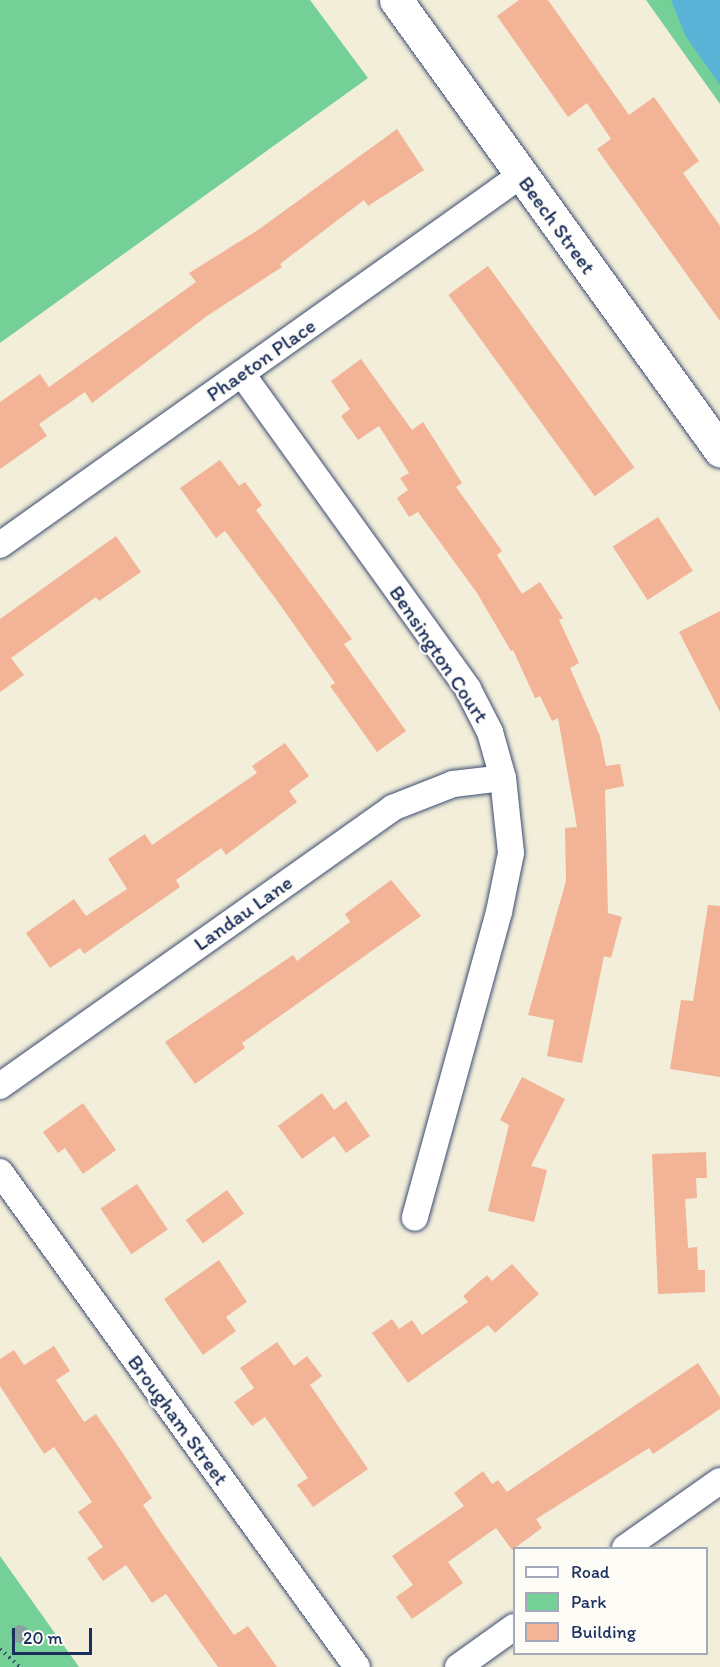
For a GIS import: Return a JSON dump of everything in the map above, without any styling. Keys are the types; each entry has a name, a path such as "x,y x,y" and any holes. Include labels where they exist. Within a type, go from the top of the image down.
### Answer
{"street":[{"name":"Beech Street","path":"396,0 720,450"},
{"name":"Phaeton Place","path":"0,545 521,175"},
{"name":"Bensington Court","path":"242,374 468,690 490,732 503,778 511,853 499,912 415,1218"},
{"name":"Landau Lane","path":"0,1086 392,808 453,784 503,778"},
{"name":"Brougham Street","path":"0,1172 357,1667"},
{"path":"627,1547 720,1481"},
{"path":"458,1667 513,1628"}],"path":[{"path":"0,1648 20,1667"}],"green space":[{"path":"0,0 310,0 368,78 0,343"},
{"path":"646,0 720,0 720,104"},
{"path":"0,1556 79,1667 0,1667"}],"water":[{"path":"671,0 720,0 720,85 686,37"}],"building":[{"path":"519,0 548,0 629,115 654,97 699,161 683,173 720,226 720,321 597,149 611,139 587,103 568,117 497,16"},
{"path":"397,129 424,170 368,206 364,200 280,264 282,267 207,316 92,403 85,392 39,424 47,436 0,469 0,402 40,374 49,387 196,282 189,273 258,230"},
{"path":"488,266 634,467 595,496 448,295"},
{"path":"361,359 412,430 423,422 462,483 456,487 502,551 497,555 522,594 540,582 563,618 559,620 579,663 570,668 600,736 606,766 620,764 624,786 605,790 608,913 622,917 611,958 604,956 582,1063 547,1056 554,1020 528,1015 566,881 565,828 577,827 558,718 552,721 540,696 535,698 513,650 511,651 477,593 418,512 409,517 397,498 408,490 400,478 409,473 379,426 358,440 341,416 350,409 331,381"},
{"path":"220,460 239,486 245,482 262,505 256,510 352,639 344,644 406,731 377,752 330,686 335,683 276,599 225,531 216,538 180,488"},
{"path":"658,517 693,571 648,600 613,546"},
{"path":"116,536 141,572 99,601 96,597 11,658 24,675 0,692 0,619"},
{"path":"720,611 720,712 679,632"},
{"path":"285,743 309,776 289,791 297,802 226,855 221,848 176,880 180,887 84,954 80,948 50,968 26,933 74,899 86,916 127,889 108,859 145,834 152,845 257,773 252,766"},
{"path":"391,880 421,916 242,1043 245,1048 195,1084 165,1042 293,955 297,961 350,922 345,914"},
{"path":"708,905 720,906 720,1077 670,1069 681,1000 693,1001"},
{"path":"522,1077 565,1099 531,1166 547,1170 534,1222 488,1211 509,1125 500,1120"},
{"path":"322,1093 334,1110 346,1101 370,1136 346,1153 334,1136 302,1159 278,1126"},
{"path":"83,1103 116,1150 83,1174 65,1148 58,1153 43,1132"},
{"path":"706,1152 707,1178 696,1178 697,1198 685,1199 688,1248 697,1247 698,1270 705,1270 705,1292 658,1294 652,1154"},
{"path":"137,1184 168,1230 131,1254 101,1209"},
{"path":"227,1190 244,1213 203,1243 186,1220"},
{"path":"219,1260 247,1302 226,1317 236,1331 203,1355 164,1299"},
{"path":"512,1264 539,1294 495,1333 488,1325 408,1383 372,1333 392,1319 399,1329 412,1320 422,1335 468,1302 463,1296 487,1275 492,1281"},
{"path":"277,1342 294,1366 307,1356 322,1376 310,1385 368,1469 313,1507 297,1485 308,1478 265,1417 252,1426 234,1402 254,1388 240,1368"},
{"path":"54,1346 70,1371 56,1380 84,1422 96,1414 152,1498 143,1505 234,1635 248,1626 277,1667 218,1667 166,1594 152,1603 126,1565 103,1581 87,1558 103,1547 78,1512 92,1502 54,1447 44,1454 0,1386 0,1359 14,1350 24,1365"},
{"path":"698,1363 720,1397 720,1409 653,1454 649,1448 536,1519 542,1528 513,1547 512,1550 496,1528 448,1562 463,1583 412,1619 396,1597 413,1585 392,1556 464,1506 454,1493 483,1471 492,1484 498,1480 507,1492"}]}
